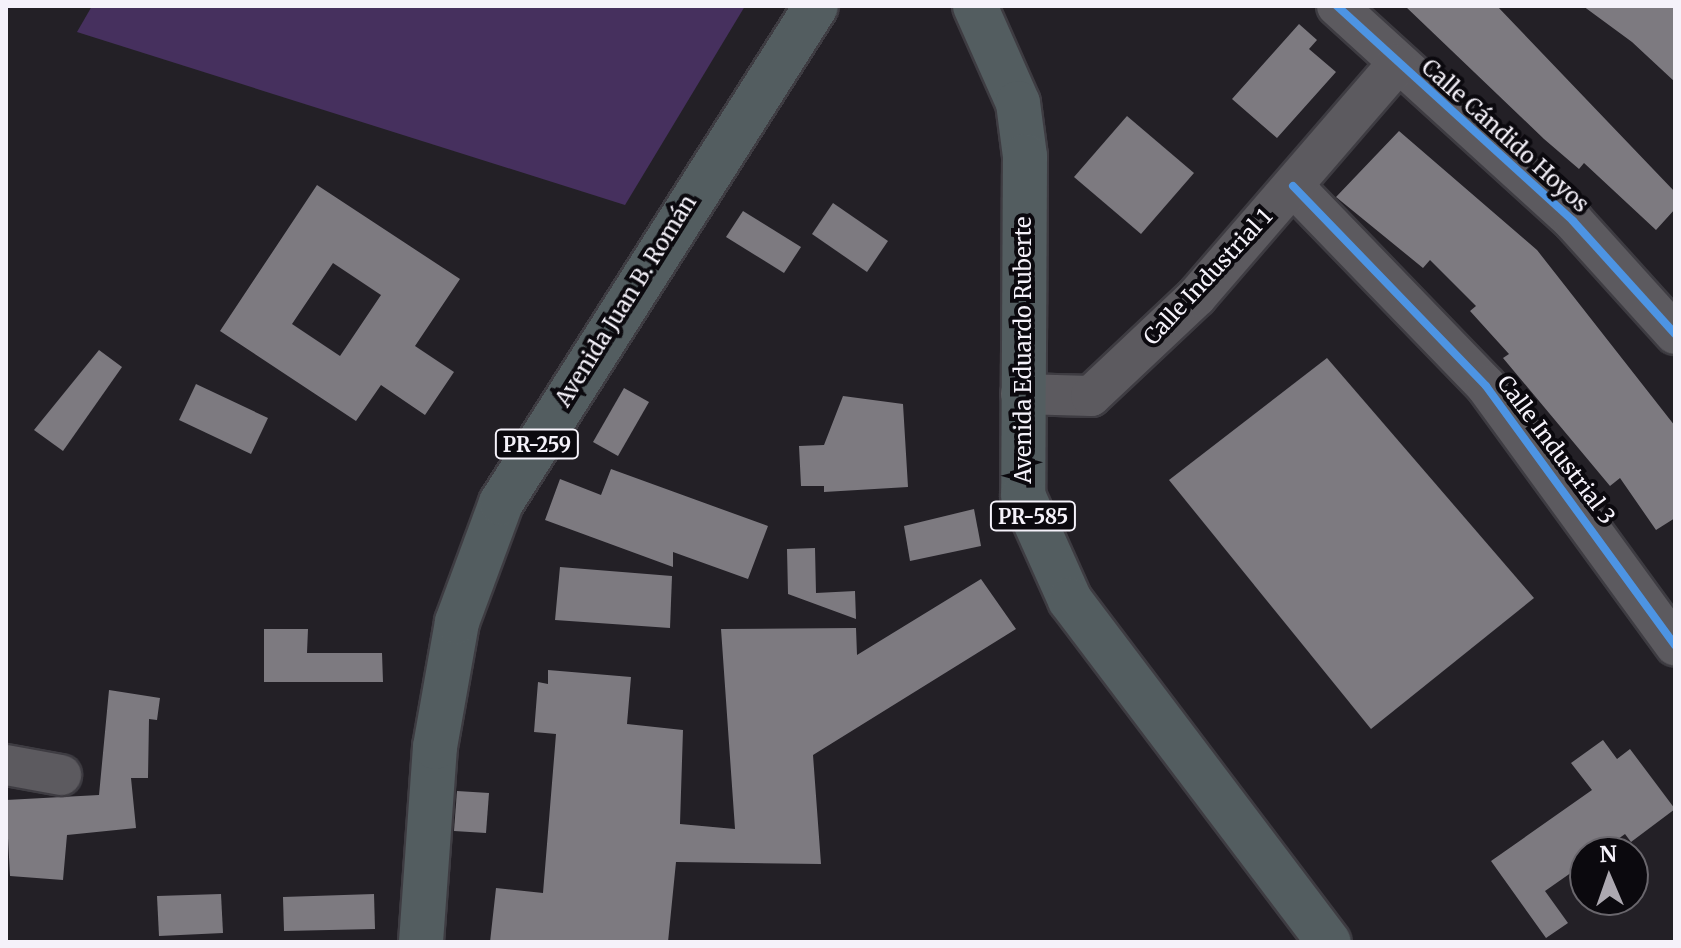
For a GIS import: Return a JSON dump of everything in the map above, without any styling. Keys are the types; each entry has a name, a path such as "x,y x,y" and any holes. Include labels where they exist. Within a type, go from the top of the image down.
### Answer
{"main road":[{"name":"Avenida Juan B. Román","path":"421,942 435,747 457,622 501,503 816,6"},
{"name":"Avenida Eduardo Ruberte","path":"975,6 1018,103 1026,218 1021,394 1023,495 1070,600 1329,942"},
{"path":"996,6 1018,103"}],"street":[{"name":"Calle Cándido Hoyos","path":"1337,6 1397,64 1573,221 1675,334"},
{"name":"Calle Industrial 1","path":"1021,394 1091,396 1197,296 1397,64"},
{"name":"Calle Industrial 3","path":"1293,186 1486,386 1675,645"},
{"path":"6,765 61,775"}],"shaded area":[{"path":"92,6 745,6 625,205 77,32"}],"building":[{"path":"1405,6 1497,6 1675,192 1675,209 1656,230 1584,163 1579,169 1544,139"},
{"path":"1583,6 1675,6 1675,82 1632,42"},
{"path":"1299,24 1317,40 1309,49 1336,72 1277,138 1232,99"},
{"path":"1127,116 1194,173 1141,234 1074,177"},
{"path":"1399,131 1537,250 1675,426 1675,518 1656,530 1620,478 1610,486 1503,358 1509,354 1470,311 1476,306 1430,260 1423,268 1336,197"},
{"path":"317,185 460,279 415,346 454,372 425,415 381,385 356,421 220,331","holes":["333,263 381,295 340,356 292,324"]},
{"path":"833,203 888,241 867,272 812,234"},
{"path":"743,211 801,247 784,273 726,237"},
{"path":"99,350 122,367 63,451 34,430"},
{"path":"1327,358 1534,598 1371,729 1169,480"},
{"path":"196,384 268,418 251,454 179,420"},
{"path":"624,388 649,402 618,456 593,442"},
{"path":"843,396 903,404 908,487 824,492 824,486 801,486 799,446 824,445"},
{"path":"611,469 768,526 748,579 673,552 673,567 545,520 560,479 601,495"},
{"path":"974,509 981,546 910,561 904,526"},
{"path":"815,548 816,593 855,591 856,619 788,594 787,549"},
{"path":"560,567 672,576 670,628 555,620"},
{"path":"981,579 1016,629 813,755 821,864 676,862 668,942 490,942 496,888 543,893 556,734 534,732 538,682 548,684 548,670 631,677 627,724 683,730 680,824 735,829 721,629 856,628 857,655"},
{"path":"264,629 308,629 307,653 382,653 383,682 264,682"},
{"path":"109,690 160,698 157,720 149,719 148,778 131,778 136,828 67,835 63,880 10,876 6,800 99,795"},
{"path":"1603,740 1617,759 1630,749 1675,809 1639,836 1569,836 1569,874 1545,891 1568,923 1546,938 1491,861 1592,790 1571,763"},
{"path":"457,791 489,793 486,833 454,831"},
{"path":"221,894 223,933 159,936 157,896"},
{"path":"374,894 375,929 284,931 283,897"}],"cycle path":[{"path":"1337,6 1573,221 1675,334"},
{"path":"1293,186 1486,386 1675,645"}]}
